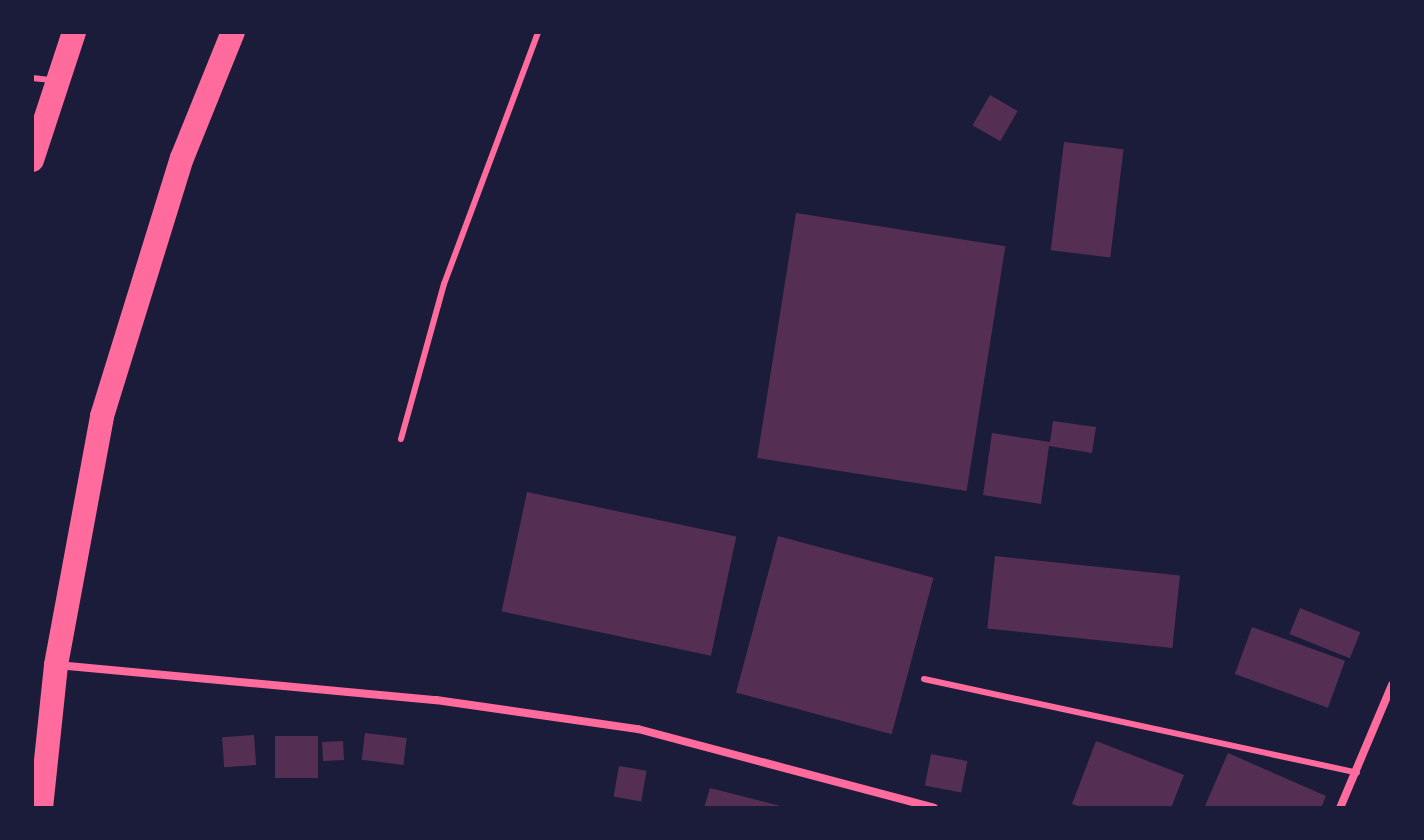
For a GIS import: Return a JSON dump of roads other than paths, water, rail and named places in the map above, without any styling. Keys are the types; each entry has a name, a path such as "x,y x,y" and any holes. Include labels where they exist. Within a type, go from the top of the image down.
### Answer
{"highway":[{"path":"41,808 56,665 102,416 182,158 233,32"},
{"path":"32,160 58,81 68,34"}],"street":[{"path":"56,665 436,700 638,729 934,808"},
{"path":"1340,808 1392,685"}],"lane":[{"path":"401,439 444,284 538,32"},
{"path":"32,78 58,81"},
{"path":"924,679 1357,773"}]}
